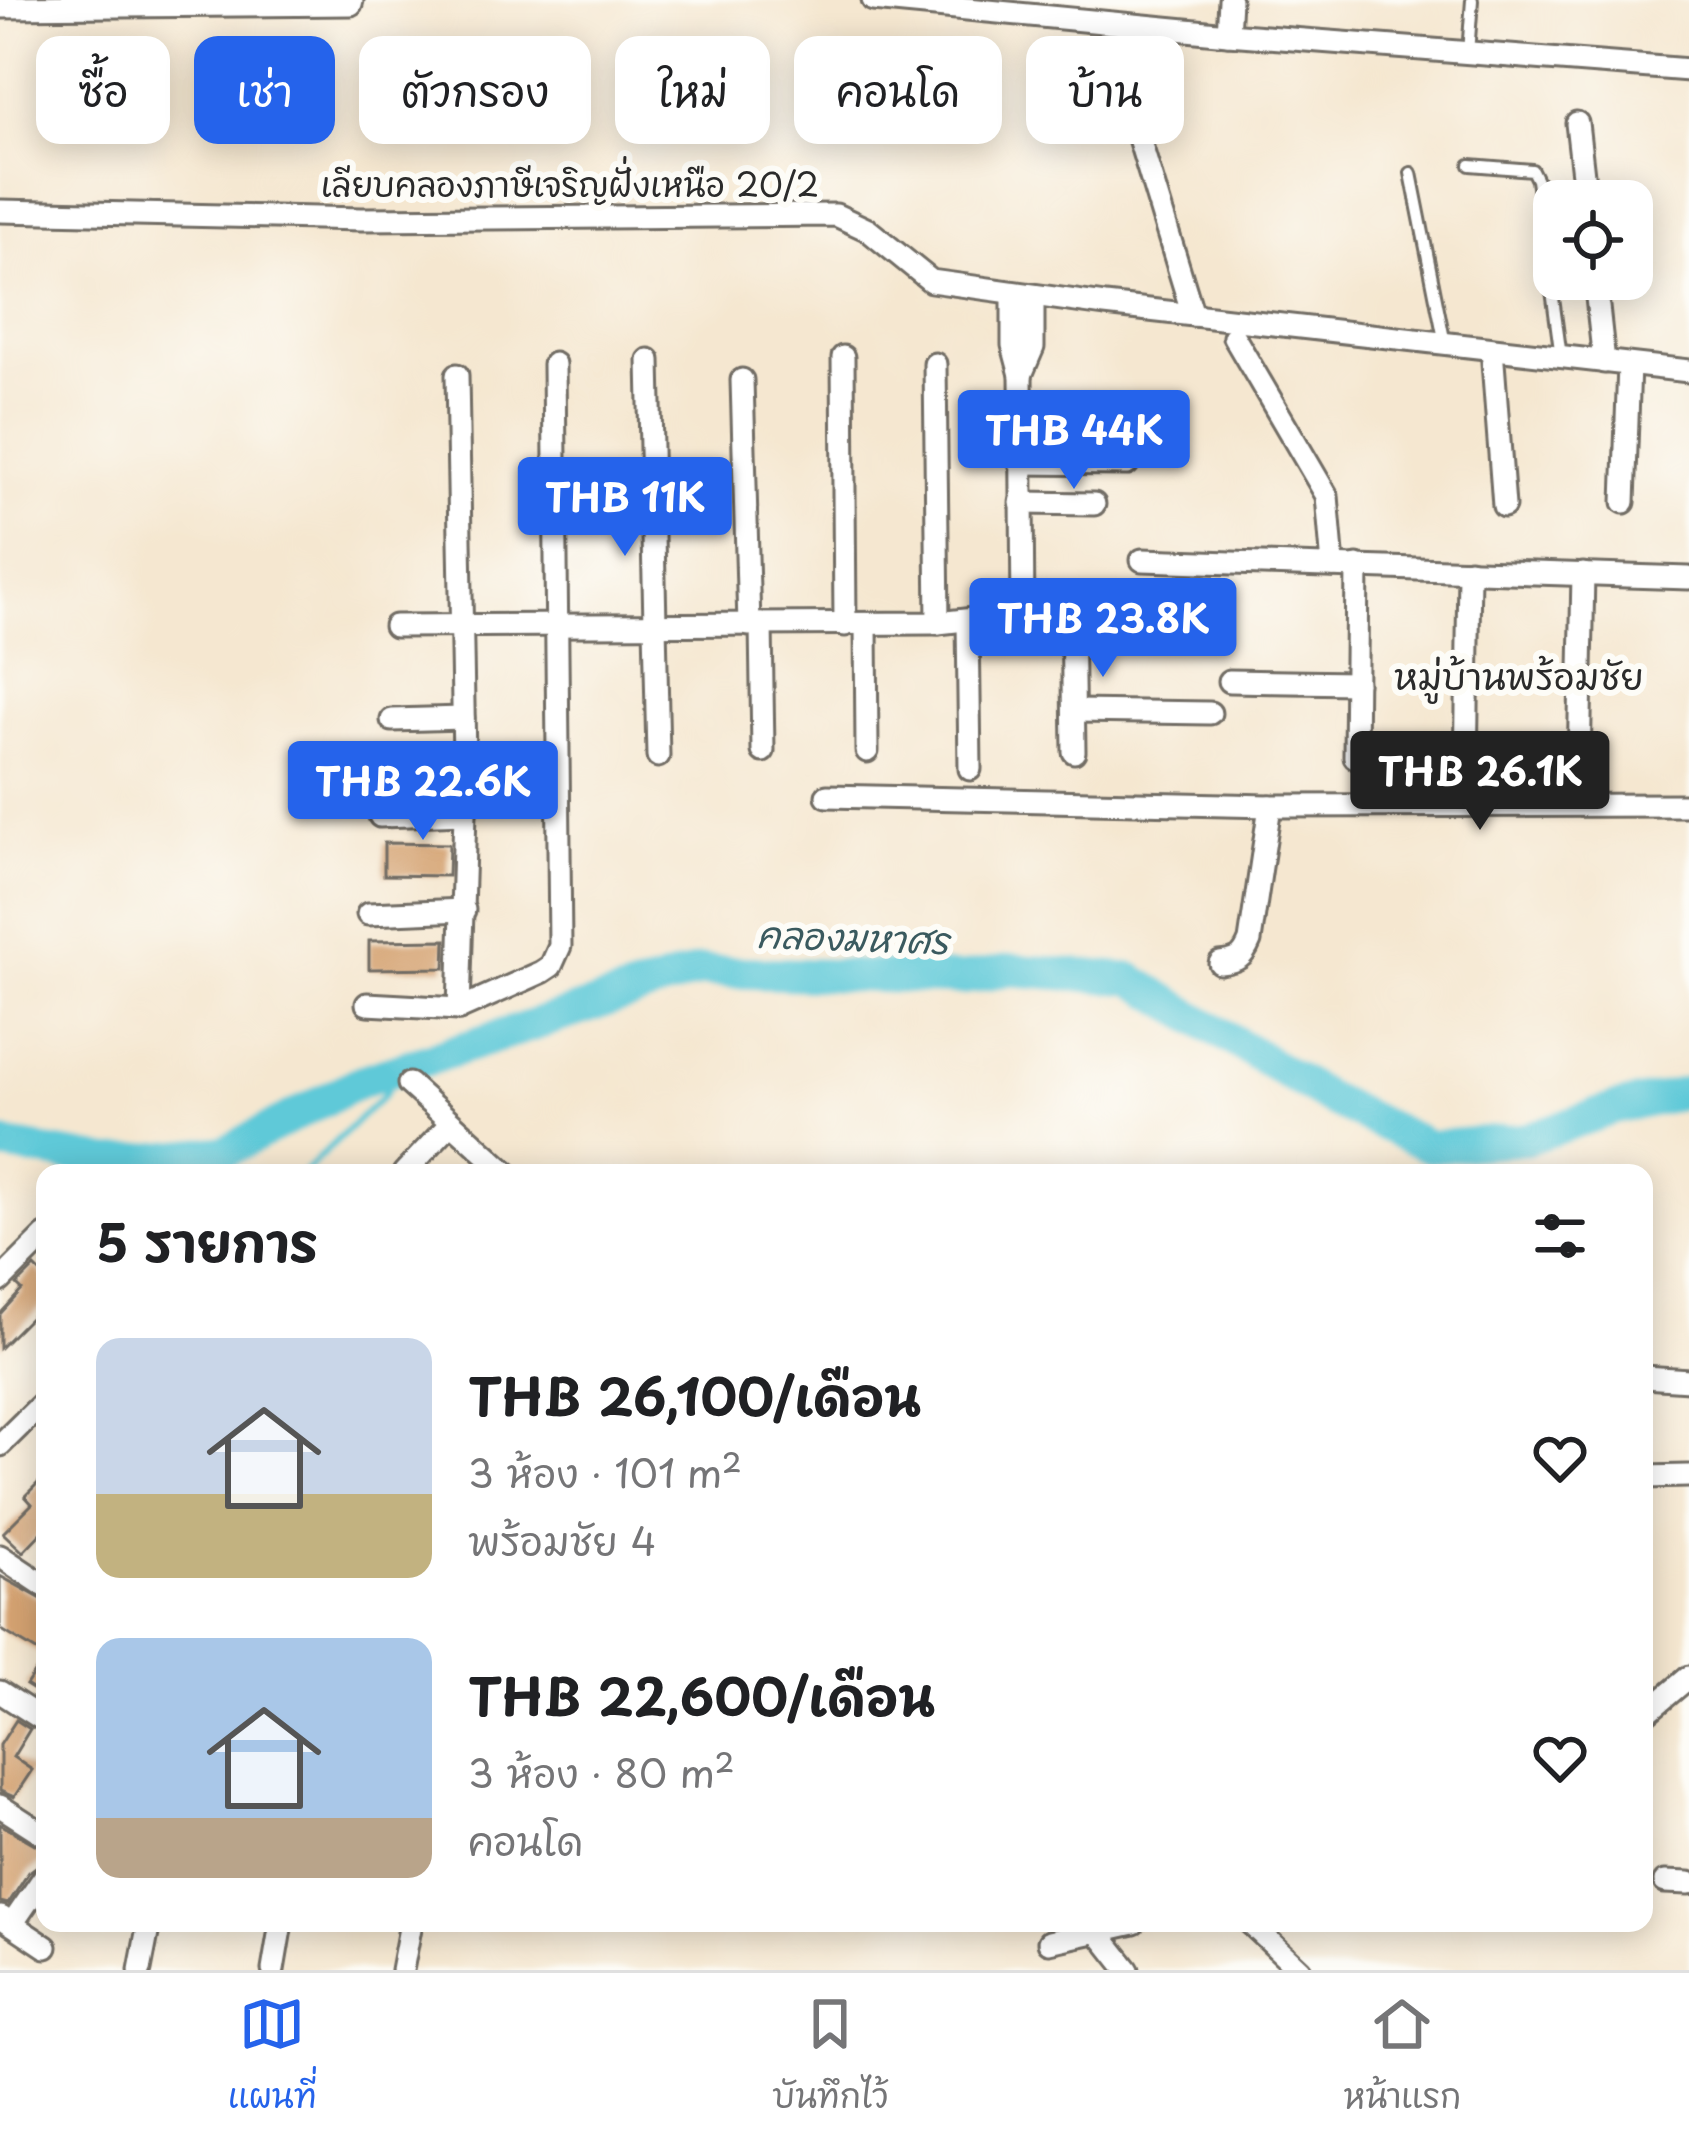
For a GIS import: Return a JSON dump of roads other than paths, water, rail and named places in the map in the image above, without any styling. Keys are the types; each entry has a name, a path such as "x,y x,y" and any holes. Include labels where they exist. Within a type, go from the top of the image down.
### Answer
{"street":[{"path":"0,7 36,3 351,4 352,0"},
{"path":"873,0 992,6 1228,34 1689,70"},
{"path":"1228,34 1230,0"},
{"path":"1577,123 1584,180"},
{"path":"1141,144 1193,315"},
{"name":"เลียบคลองภาษีเจริญฝั่งเหนือ 20/2","path":"0,211 362,219 836,215 868,230 931,281 1689,371"},
{"path":"1023,295 1034,347 1021,375 1023,616"},
{"path":"1597,300 1604,362"},
{"path":"1234,337 1327,496 1333,566"},
{"path":"1492,349 1504,506"},
{"path":"842,357 867,751"},
{"path":"649,360 658,756"},
{"path":"367,1004 459,1009 542,973 551,966 560,946 554,364"},
{"path":"935,364 938,623"},
{"path":"1624,502 1629,365"},
{"path":"457,375 465,813 459,1009"},
{"path":"742,380 763,751"},
{"path":"1020,463 1127,464"},
{"path":"1021,503 1094,504"},
{"path":"1142,560 1689,578"},
{"path":"1355,757 1357,566"},
{"path":"1466,777 1469,570"},
{"path":"1579,766 1583,574"},
{"path":"395,626 938,623 1146,604"},
{"path":"1072,608 1073,752"},
{"path":"968,622 970,769"},
{"path":"1228,682 1356,682"},
{"path":"1075,711 1210,713"},
{"path":"392,720 463,718"},
{"path":"827,796 1270,806 1689,805"},
{"path":"1220,963 1237,961 1250,940 1270,806"},
{"path":"380,816 465,813"},
{"path":"368,914 464,910"},
{"path":"409,1084 497,1164"},
{"path":"412,1164 451,1123"},
{"path":"0,1281 36,1245"},
{"path":"1653,1378 1689,1380"},
{"path":"0,1445 36,1410"},
{"path":"1653,1478 1689,1476"},
{"path":"0,1556 36,1580"},
{"path":"1653,1707 1689,1677"},
{"path":"0,1692 36,1715"},
{"path":"0,1806 36,1829"},
{"path":"1665,1882 1689,1882"},
{"path":"36,1886 6,1920 46,1946"},
{"path":"140,1970 147,1932"},
{"path":"273,1970 279,1932"},
{"path":"402,1970 409,1932"},
{"path":"1049,1942 1098,1932 1128,1970"},
{"path":"1260,1932 1300,1970"}],"lane":[{"path":"1468,53 1472,0"},
{"path":"1470,165 1520,166 1532,170 1538,180 1561,357"},
{"path":"1411,173 1445,344"}],"waterway":[{"name":"คลองมหาศร","path":"0,1145 112,1163 225,1152 361,1081 700,971 962,979 1012,970 1132,979 1327,1098 1430,1147 1526,1139 1613,1109 1689,1092"},
{"path":"312,1164 385,1094 398,1069"}],"district":[{"name":"หมู่บ้านพร้อมชัย","path":"1519,675"}]}
